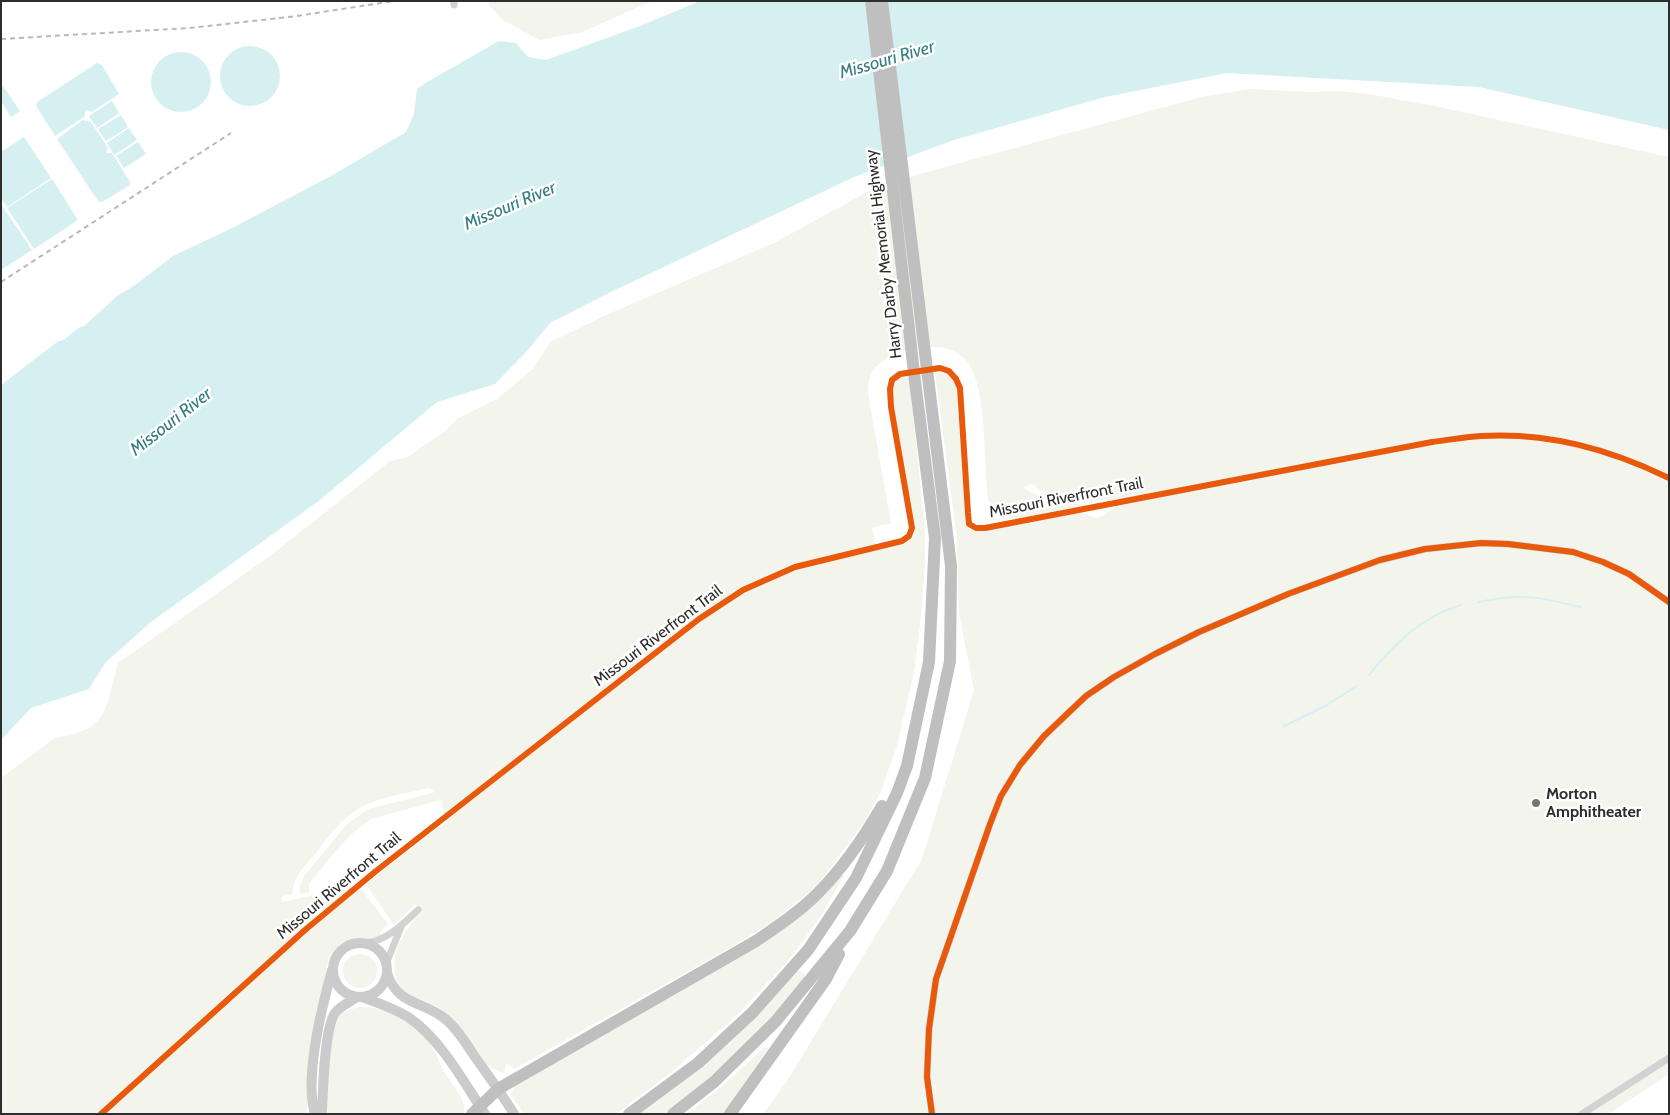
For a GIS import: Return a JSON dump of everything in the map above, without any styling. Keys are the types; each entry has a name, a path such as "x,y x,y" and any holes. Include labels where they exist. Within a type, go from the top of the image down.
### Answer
{"highway":[{"name":"Harry Darby Memorial Highway","path":"673,1114 714,1082 776,1022 850,931 887,871 925,778 950,661 951,566 921,380 871,1"},
{"name":"Harry Darby Memorial Highway","path":"629,1114 698,1063 753,1012 808,950 856,878 897,793 907,766 929,662 935,538 921,380 882,1"},
{"path":"479,1111 498,1089 756,940 786,920 817,894 844,863 870,827 907,766"},
{"path":"730,1114 826,979 850,931"}],"street":[{"path":"932,1114 927,1077 929,1029 936,979 990,824 1001,796 1020,765 1044,736 1086,696 1114,677 1155,654 1243,613 1362,566 1425,549 1480,543 1508,544 1573,552 1603,562 1629,574 1669,602"},
{"path":"314,1114 312,1105 313,1073 318,1027 335,958 347,946 378,940 401,926 418,910"},
{"path":"322,1114 324,1067 334,1014 341,1007 359,997 371,995 379,990 384,982 401,926"},
{"path":"365,943 379,950 387,968 390,981 403,998 429,1008 446,1019 463,1040 514,1114"},
{"path":"332,966 336,984 348,995 383,1005 407,1016 421,1027 436,1042 479,1111"},
{"path":"1582,1114 1669,1058"}],"shaded area":[{"path":"491,1 652,1 582,32 540,40 504,21 488,4"},
{"path":"1249,89 1309,92 1340,91 1369,94 1440,107 1669,157 1669,1074 1608,1114 763,1114 787,1081 922,859 974,690 959,614 957,538 935,373 949,373 956,385 966,523 970,529 981,531 1080,512 1096,518 1106,514 1118,504 1117,499 1086,501 1044,491 1032,484 1023,487 1043,497 1084,505 1016,519 1012,503 990,504 987,489 980,397 972,369 965,359 956,352 944,348 931,347 904,351 891,356 873,371 868,387 891,523 872,528 877,550 904,543 915,532 893,401 894,387 897,380 909,375 925,532 925,565 921,616 914,672 897,746 881,791 865,821 821,880 806,895 772,922 733,946 514,1069 509,1064 506,1065 504,1073 495,1070 478,1056 440,1009 409,994 400,986 395,971 396,952 409,927 422,912 415,904 394,925 367,886 369,881 446,822 441,800 374,818 365,824 340,846 312,880 309,885 309,892 300,894 300,885 305,875 346,825 372,808 433,793 433,790 428,788 385,798 355,811 342,822 300,872 292,895 286,894 281,898 282,902 349,888 361,889 388,924 380,932 381,935 373,938 348,941 336,949 329,957 308,1058 307,1114 1,1114 1,778 55,738 74,734 91,727 101,717 108,702 118,663 270,556 390,461 408,457 445,431 457,419 497,399 533,369 550,342 613,312 774,243 865,193 916,175 1201,97"},
{"path":"842,875 844,876 822,914 803,941 786,963 734,1018 670,1073 616,1114 524,1114 511,1094 514,1087 781,931 807,911"},
{"path":"360,954 367,955 372,959 376,964 376,978 372,983 367,987 360,988 353,987 348,983 344,978 343,971 344,964 348,959 353,955"},
{"path":"796,971 803,972 806,978 801,987 714,1075 663,1114 639,1114"},
{"path":"364,1007 390,1012 415,1026 421,1032 430,1043 445,1073 461,1097 464,1114 328,1114 328,1071 334,1024 346,1011"},
{"path":"765,1047 768,1049 723,1114 687,1114 719,1089"}],"water":[{"name":"Missouri River","path":"700,1 1669,1 1669,130 1479,87 1227,73 1105,97 954,140 854,177 613,291 550,323 527,351 495,384 437,402 320,500 151,622 105,663 89,689 31,708 1,740 1,385 57,342 84,326 117,296 135,285 173,256 232,228 331,176 406,132 414,114 417,89 499,41 516,43 528,57 546,60 640,26"},
{"path":"250,46 266,51 271,55 275,60 280,76 275,92 271,97 266,101 250,106 234,101 229,97 225,92 220,76 225,60 229,55 234,51"},
{"path":"181,52 197,57 202,61 206,66 211,82 206,98 202,103 197,107 181,112 165,107 160,103 156,98 151,82 156,66 160,61 165,57"},
{"path":"97,63 102,65 119,94 92,112 86,110 84,117 55,136 36,106 37,102"},
{"path":"1,83 20,111 11,117 1,101"},
{"path":"112,101 119,113 97,128 89,116"},
{"path":"121,115 128,127 106,141 98,129"},
{"path":"83,120 91,122 108,148 106,153 112,153 130,182 130,185 102,202 98,201 57,139"},
{"path":"129,128 137,140 114,155 107,143"},
{"path":"24,137 51,178 7,207 1,199 1,152"},
{"path":"138,142 146,154 124,168 116,156"},
{"path":"52,179 78,220 34,249 7,208"},
{"path":"1,204 32,250 1,270"}],"waterway":[{"path":"1479,602 1493,599 1530,597 1580,607"},
{"path":"1369,675 1410,632 1433,616 1461,605"},
{"path":"1284,726 1325,706 1357,686"}],"railway":[{"path":"1,39 189,28 297,16 394,1"},
{"path":"1,282 231,133"}],"cycle path":[{"name":"Missouri Riverfront Trail","path":"101,1114 305,930 376,871 699,619 743,590 795,567 902,541 909,536 912,528 891,407 890,389 892,380 900,374 940,368 949,371 956,379 960,388 969,524 976,528 985,528 1432,442 1481,436 1506,435 1530,437 1578,445 1624,459 1669,478"},
{"path":"932,1114 927,1077 929,1029 936,979 990,824 1001,796 1020,765 1044,736 1086,696 1114,677 1199,632 1288,594 1380,560 1425,549 1481,543 1508,544 1573,552 1603,562 1629,574 1669,602"}],"place":[{"name":"Morton Amphitheater","path":"1536,803"}]}
